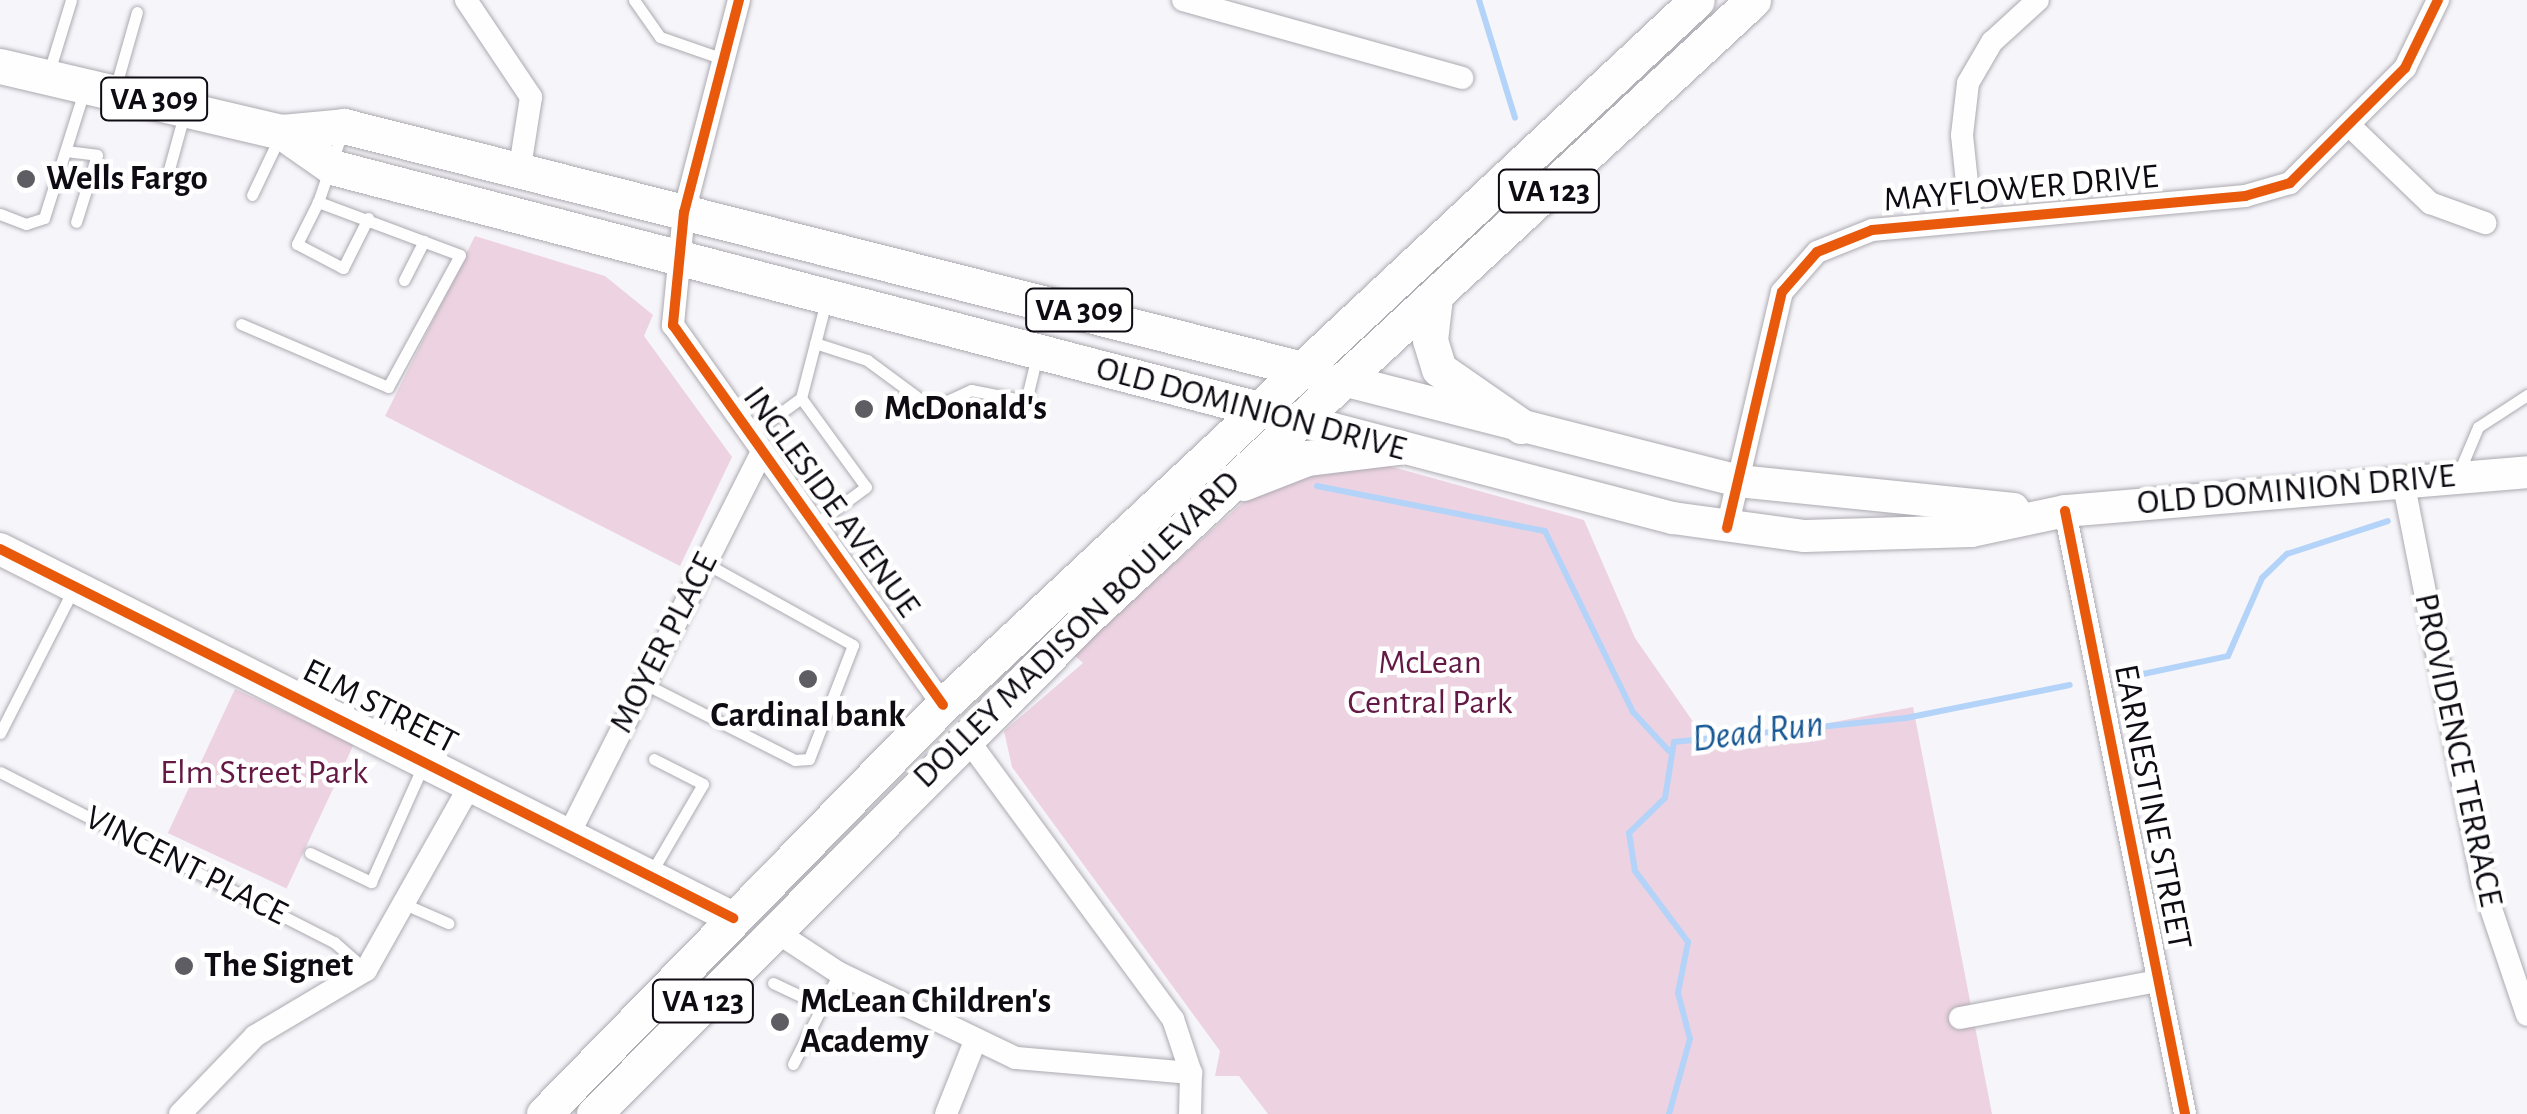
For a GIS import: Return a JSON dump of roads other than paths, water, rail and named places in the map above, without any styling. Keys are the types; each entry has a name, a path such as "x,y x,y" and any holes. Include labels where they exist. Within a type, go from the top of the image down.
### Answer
{"main road":[{"name":"DOLLEY MADISON BOULEVARD","path":"544,1114 943,705 1696,0"},
{"name":"DOLLEY MADISON BOULEVARD","path":"594,1114 926,773 1299,420 1753,0"},
{"name":"OLD DOMINION DRIVE","path":"19,63 282,132 332,166 1397,447 1727,528 1918,534 2066,511 2527,472"},
{"name":"OLD DOMINION DRIVE","path":"282,132 344,126 519,174 684,212 1738,481 1911,504 2066,511"},
{"path":"1435,297 1430,340 1439,369 1520,426"},
{"path":"1181,390 1198,426 1188,472"},
{"path":"1224,491 1307,458 1397,447"},
{"name":"ELM STREET","path":"0,549 426,760 732,918"},
{"path":"966,736 969,709 1008,643"},
{"path":"926,773 945,731 943,705"}],"street":[{"path":"466,0 531,96 519,174"},
{"name":"INGLESIDE AVENUE","path":"739,0 684,212 676,257 676,333 943,705"},
{"path":"1183,0 1462,78"},
{"path":"1970,221 1962,135 1968,84 1992,42 2038,0"},
{"name":"MAYFLOWER DRIVE","path":"1727,528 1778,305 1796,270 1857,233 2261,193 2302,175 2352,127 2414,56 2438,0"},
{"path":"2352,127 2430,204 2485,222"},
{"name":"MOYER PLACE","path":"569,834 705,563 755,445"},
{"name":"PROVIDENCE TERRACE","path":"2403,481 2483,885 2527,1015"},
{"name":"EARNESTINE STREET","path":"2066,511 2185,1114"},
{"path":"966,736 1173,1019 1191,1073 1190,1114"},
{"path":"190,1111 255,1036 366,970 409,906 471,784"},
{"path":"772,929 839,973 975,1041 1047,1066 1191,1073"},
{"path":"1960,1018 2158,981"},
{"path":"946,1114 975,1041"}],"lane":[{"path":"19,63 72,0"},
{"path":"634,0 660,37 723,59"},
{"path":"0,214 26,224 44,218 66,151 138,12"},
{"path":"168,173 186,107"},
{"path":"344,126 318,202 297,244 342,268 368,218"},
{"path":"252,196 282,132"},
{"path":"66,151 97,154 76,222"},
{"path":"240,324 388,387 460,255 318,202"},
{"path":"404,280 424,240"},
{"path":"755,445 802,398 827,297"},
{"path":"816,343 867,360 932,408 971,390 1026,402 1038,352"},
{"path":"2458,476 2478,427 2527,394"},
{"path":"802,398 866,487 814,525"},
{"path":"643,683 795,760 809,759 852,645 705,563"},
{"path":"0,733 75,586"},
{"path":"310,853 371,882 426,760"},
{"path":"650,875 703,784 654,760"},
{"name":"VINCENT PLACE","path":"0,772 334,942 366,970"},
{"path":"409,906 448,923"},
{"path":"793,1064 839,973"},
{"path":"773,983 822,1006"}],"waterway":[{"path":"1479,0 1515,118"},
{"path":"1317,486 1545,531 1633,712 1669,751"},
{"name":"Dead Run","path":"2124,678 2228,656 2262,578 2287,554 2388,521"},
{"name":"Dead Run","path":"1669,1114 1690,1039 1678,993 1688,942 1635,871 1629,833 1665,798 1674,742 1906,718 2070,685"}],"place":[{"name":"Wells Fargo","path":"26,179"},
{"name":"McDonald's","path":"864,409"},
{"name":"Cardinal bank","path":"808,679"},
{"name":"The Signet","path":"184,966"},
{"name":"McLean Children's Academy","path":"780,1022"}],"park label":[{"name":"McLean Central Park","path":"1430,683"},
{"name":"Elm Street Park","path":"264,773"}]}
